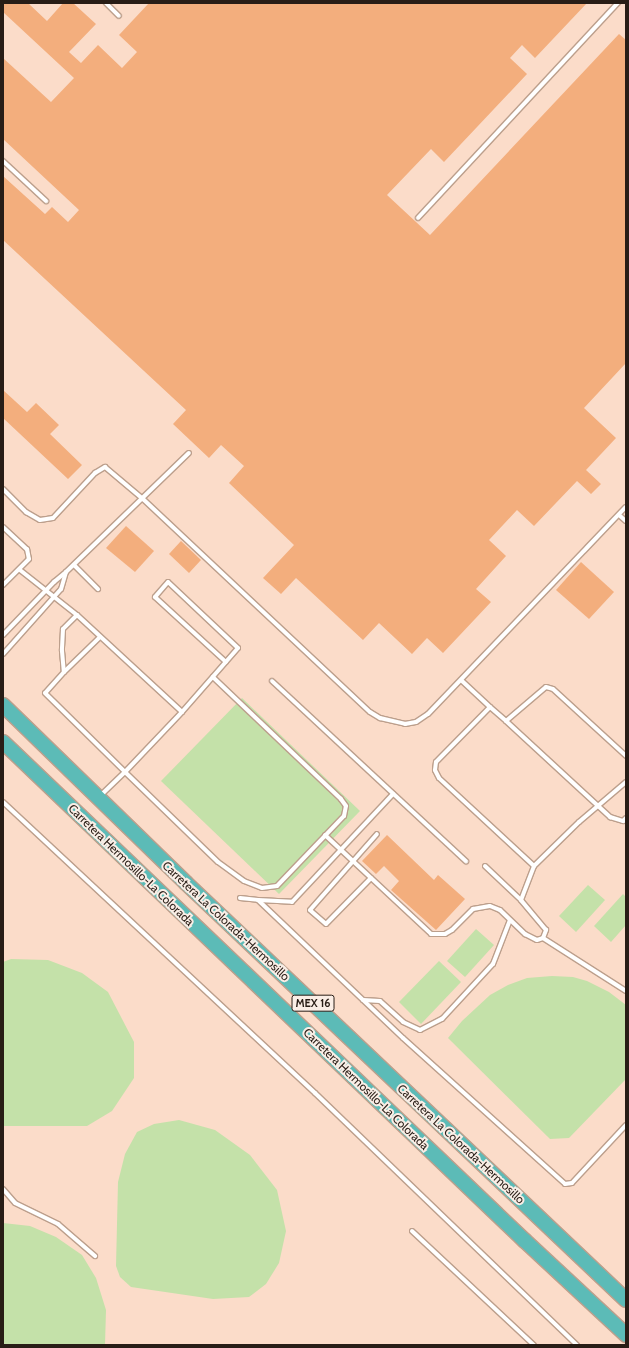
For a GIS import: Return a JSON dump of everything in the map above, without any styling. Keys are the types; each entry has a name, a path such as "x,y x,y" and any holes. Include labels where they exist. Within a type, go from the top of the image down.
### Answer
{"highway":[{"name":"Carretera La Colorada-Hermosillo","path":"3,705 626,1300"},
{"name":"Carretera Hermosillo-La Colorada","path":"3,742 519,1236 626,1335"}],"lane":[{"path":"106,3 120,16"},
{"path":"418,218 618,3"},
{"path":"3,161 46,201"},
{"path":"3,636 45,591 74,565 189,453"},
{"path":"3,489 26,512 40,520 53,518 96,473 104,467 142,499 370,712 380,718 405,724 416,722 428,714 626,507"},
{"path":"619,515 626,521"},
{"path":"3,527 27,549 29,554 29,559 3,586"},
{"path":"74,565 98,589"},
{"path":"20,570 77,615 182,712"},
{"path":"3,654 61,589 66,572"},
{"path":"98,797 125,772 182,712 213,677 226,662 238,648 168,582 155,597 226,662"},
{"path":"64,672 62,650 63,629 77,615"},
{"path":"100,636 45,693 218,862 244,881 262,888 277,886 344,816 346,806 341,799 213,677"},
{"path":"461,680 610,817 623,821 626,818"},
{"path":"272,681 466,861"},
{"path":"506,721 546,687 553,689 626,756"},
{"path":"490,707 436,762 436,770 439,778 534,866"},
{"path":"521,900 534,866 553,846 626,782"},
{"path":"240,898 292,902 394,794"},
{"path":"3,802 315,1093 577,1345"},
{"path":"371,878 326,924 310,910 354,862 377,834"},
{"path":"326,835 432,934 439,935 452,930 473,909 490,906 500,910 525,934 537,940 543,938"},
{"path":"485,866 521,900 546,930 543,938"},
{"path":"258,900 363,1000 557,1180 565,1184 572,1183 626,1125"},
{"path":"363,1000 380,1002 403,1022 420,1030 442,1019 493,964 510,920"},
{"path":"543,938 626,992"},
{"path":"3,1189 15,1203 58,1224 95,1256"},
{"path":"412,1231 534,1345"}],"green space":[{"path":"242,698 360,811 279,894 161,781"},
{"path":"588,885 605,900 576,932 559,916"},
{"path":"623,894 626,897 626,925 611,942 594,926"},
{"path":"476,929 494,945 465,977 447,961"},
{"path":"11,959 48,960 82,973 108,992 134,1042 134,1078 112,1111 87,1126 3,1126 3,962"},
{"path":"439,961 461,982 421,1024 399,1002"},
{"path":"552,976 573,977 587,981 609,992 626,1005 626,1079 569,1138 550,1139 448,1038 462,1021 490,995 508,985 527,978"},
{"path":"179,1120 215,1130 250,1155 277,1190 286,1231 279,1263 266,1284 249,1297 213,1299 131,1287 120,1277 116,1266 118,1182 125,1154 137,1132 154,1124"},
{"path":"3,1223 30,1226 56,1237 82,1255 96,1278 106,1310 105,1345 3,1345"}],"building":[{"path":"3,3 28,3 47,21 63,3 73,3 96,24 69,52 81,63 98,45 122,68 137,52 119,35 149,3 587,3 535,58 522,45 510,58 527,74 444,162 431,149 387,195 430,235 619,34 626,40 626,363 584,408 616,438 586,470 601,484 591,494 577,481 534,526 517,510 489,540 506,556 476,589 491,602 443,653 427,638 412,654 379,623 363,640 296,578 281,594 263,578 294,545 229,483 244,466 221,445 209,458 173,424 186,410 3,240 3,176 45,214 52,207 68,222 79,210 3,139 3,58 51,102 74,78 3,12"},
{"path":"3,390 27,412 36,403 59,425 50,434 82,465 68,479 3,418"},
{"path":"126,526 154,551 135,572 106,548"},
{"path":"181,541 201,560 189,573 169,554"},
{"path":"581,562 614,592 589,619 556,590"},
{"path":"387,835 434,880 438,875 465,899 436,930 391,890 399,881 384,866 376,874 362,861"}]}
